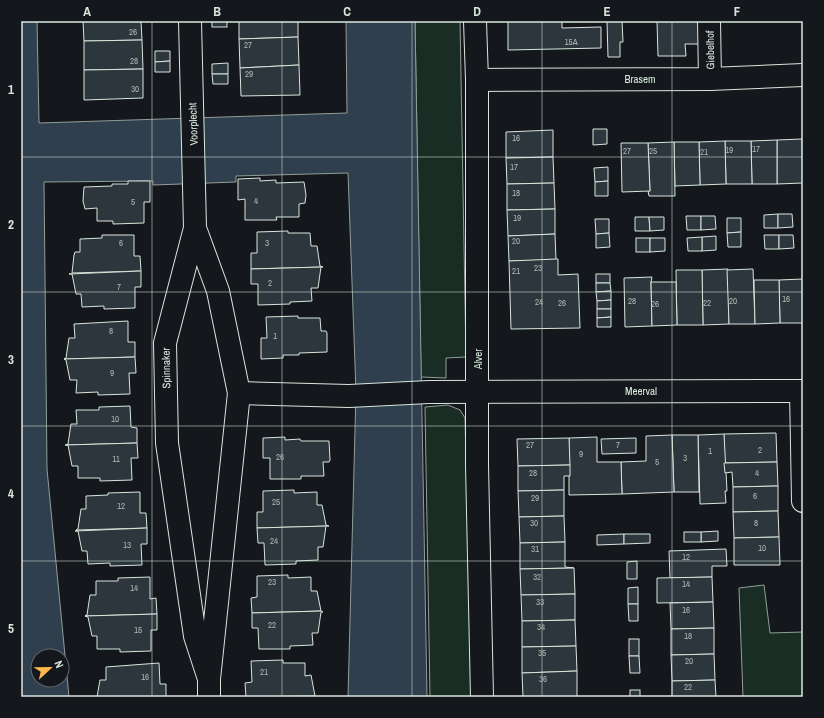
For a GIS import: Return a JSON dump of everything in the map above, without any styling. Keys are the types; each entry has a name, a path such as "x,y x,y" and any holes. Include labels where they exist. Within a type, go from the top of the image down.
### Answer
{"street":[{"name":"Voorplecht","path":"190,21 195,228"},
{"name":"Alver","path":"475,21 477,80 477,465 482,697"},
{"name":"Giebelhof","path":"709,21 710,79"},
{"name":"Brasem","path":"477,80 710,79 803,75"},
{"name":"Spinnaker","path":"195,228 218,291 239,393 209,688"},
{"name":"Spinnaker","path":"195,228 165,344 167,443 195,636 209,688"},
{"name":"Meerval","path":"478,391 802,391"},
{"path":"239,393 349,396 478,391"},
{"path":"802,391 803,501"}],"green space":[{"path":"415,21 460,21 466,357 446,358 446,378 421,377"},
{"path":"448,405 460,410 465,418 472,697 430,697 425,407"},
{"path":"764,585 770,633 803,632 803,697 743,697 739,588"}],"water":[{"path":"21,21 37,21 39,123 347,113 346,21 415,21 427,697 348,697 356,392 348,173 236,176 236,182 153,185 153,181 44,182 47,469 64,648 30,648 30,688 68,688 69,697 21,697"}],"building":[{"path":"83,21 141,21 142,40 84,41"},
{"path":"212,21 227,21 227,27 212,27"},
{"path":"239,21 298,21 298,37 239,39"},
{"path":"508,21 562,21 562,28 601,27 601,48 508,50"},
{"path":"607,21 622,21 623,42 620,42 620,57 608,57"},
{"path":"657,21 700,21 701,44 685,44 686,56 658,56"},
{"path":"298,37 299,65 240,68 239,39"},
{"path":"142,40 143,69 84,70 84,41"},
{"path":"155,51 170,51 170,61 155,62"},
{"path":"170,61 170,72 155,72 155,62"},
{"path":"228,63 228,74 212,74 212,64"},
{"path":"299,65 300,95 241,96 240,68"},
{"path":"143,69 143,98 84,100 84,70"},
{"path":"212,74 228,74 228,84 213,84"},
{"path":"593,129 607,129 607,144 593,145"},
{"path":"553,130 553,157 506,158 506,132"},
{"path":"802,139 803,183 777,184 777,140"},
{"path":"777,140 777,184 752,184 751,141"},
{"path":"725,141 751,141 752,184 726,184"},
{"path":"725,141 726,184 700,185 699,142"},
{"path":"674,142 699,142 700,185 675,186"},
{"path":"674,142 675,196 649,196 648,143"},
{"path":"621,143 648,143 650,191 622,192"},
{"path":"553,157 554,183 507,184 506,158"},
{"path":"608,167 608,181 595,182 594,168"},
{"path":"260,178 260,181 276,180 276,183 304,182 306,195 305,203 299,204 299,217 276,217 277,220 245,220 245,199 238,200 238,179"},
{"path":"128,181 150,181 150,202 144,202 144,223 113,224 113,221 97,221 97,208 85,209 83,201 84,187 128,184"},
{"path":"608,181 608,196 595,196 595,182"},
{"path":"554,183 555,209 507,210 507,184"},
{"path":"555,209 555,234 508,236 507,210"},
{"path":"778,214 778,228 764,228 764,215"},
{"path":"778,214 792,214 793,227 778,228"},
{"path":"686,216 701,216 701,230 687,230"},
{"path":"701,216 715,216 716,229 701,230"},
{"path":"635,217 649,217 650,231 635,231"},
{"path":"649,217 664,217 664,230 650,231"},
{"path":"727,218 741,218 741,232 727,233"},
{"path":"595,219 609,219 609,233 596,234"},
{"path":"288,231 288,233 310,233 311,246 317,246 320,266 323,267 251,269 251,253 257,253 257,232"},
{"path":"741,232 741,247 728,247 727,233"},
{"path":"609,233 610,247 596,248 596,234"},
{"path":"555,234 556,260 509,261 508,236"},
{"path":"102,235 134,235 134,256 140,256 141,271 72,273 75,252 80,252 80,239 102,238"},
{"path":"764,235 779,235 779,249 765,249"},
{"path":"779,235 793,235 794,248 779,249"},
{"path":"716,236 716,250 702,251 702,237"},
{"path":"702,237 702,251 688,251 687,238"},
{"path":"636,238 650,238 650,252 636,252"},
{"path":"650,238 665,238 665,251 650,252"},
{"path":"558,259 558,275 578,274 580,328 511,329 509,261"},
{"path":"321,267 318,288 311,288 312,301 290,302 290,304 258,305 258,284 251,284 251,269"},
{"path":"728,269 729,324 703,325 702,270"},
{"path":"753,269 755,324 729,324 727,270"},
{"path":"676,270 702,270 703,325 677,325"},
{"path":"141,271 141,287 135,287 135,308 104,309 104,306 82,307 81,294 76,294 72,274 69,274"},
{"path":"596,274 610,274 610,283 596,283"},
{"path":"652,277 652,326 625,327 624,278"},
{"path":"803,279 803,323 780,323 779,280"},
{"path":"754,280 779,280 780,323 755,324"},
{"path":"651,282 676,282 677,325 652,326"},
{"path":"596,283 610,283 611,291 596,292"},
{"path":"611,291 611,300 597,301 596,292"},
{"path":"611,300 611,309 597,309 597,301"},
{"path":"597,309 611,309 611,317 597,318"},
{"path":"298,316 298,318 320,318 321,331 326,331 327,333 327,352 299,353 299,355 283,355 283,358 261,359 261,338 267,338 266,317"},
{"path":"611,317 611,327 597,327 597,318"},
{"path":"128,321 128,342 135,342 135,357 64,359 66,358 69,338 75,338 74,324"},
{"path":"135,357 136,373 129,373 130,394 98,395 98,392 76,393 77,380 70,380 66,360 64,359"},
{"path":"130,406 131,427 137,428 137,443 66,445 68,444 71,424 77,424 76,410 99,410 99,407"},
{"path":"776,433 777,462 724,463 724,434"},
{"path":"724,434 727,491 725,491 726,503 700,504 698,435"},
{"path":"672,435 698,435 699,492 674,492"},
{"path":"672,435 674,492 622,494 621,462 646,461 646,436"},
{"path":"285,437 285,440 300,439 301,441 329,441 330,460 329,462 323,462 324,476 301,476 301,479 270,479 270,458 263,458 263,438"},
{"path":"597,437 597,462 621,462 622,494 569,495 569,438"},
{"path":"569,438 570,465 518,466 517,439"},
{"path":"636,438 636,453 602,454 601,439"},
{"path":"137,443 138,458 131,458 132,480 100,481 100,478 78,478 78,466 72,466 68,445 65,445"},
{"path":"777,462 778,486 733,487 732,472 725,473 724,463"},
{"path":"570,465 570,476 564,476 564,490 518,491 518,466"},
{"path":"778,486 778,511 733,512 733,487"},
{"path":"294,490 294,493 317,492 317,505 322,505 326,525 329,526 257,528 257,512 263,512 263,491"},
{"path":"564,490 564,516 519,517 518,491"},
{"path":"140,492 140,513 146,513 147,528 76,530 78,529 81,509 86,509 86,496 108,495 108,493"},
{"path":"778,511 779,537 734,538 733,512"},
{"path":"564,516 565,542 520,543 519,517"},
{"path":"326,526 323,547 318,547 318,560 296,561 296,564 265,565 264,543 258,543 257,528"},
{"path":"147,528 147,544 141,544 142,565 110,566 110,563 88,564 87,551 82,551 78,531 75,531"},
{"path":"718,531 718,541 701,542 701,532"},
{"path":"684,532 701,532 701,542 684,542"},
{"path":"624,534 624,544 597,545 597,535"},
{"path":"624,534 650,534 650,543 624,544"},
{"path":"779,537 780,565 734,565 734,538"},
{"path":"565,542 565,567 574,568 520,569 520,543"},
{"path":"726,549 727,566 712,566 712,577 670,578 669,551"},
{"path":"637,561 637,579 627,579 627,562"},
{"path":"574,568 575,594 521,595 520,569"},
{"path":"288,575 288,578 311,577 311,591 317,591 321,611 252,613 251,598 257,597 257,576"},
{"path":"150,577 150,599 156,598 157,614 85,616 87,615 90,595 96,595 96,581 118,581 118,578"},
{"path":"712,577 713,602 657,603 657,578"},
{"path":"638,587 638,604 628,604 628,588"},
{"path":"575,594 575,620 522,621 521,595"},
{"path":"713,602 714,628 671,629 670,603"},
{"path":"628,604 638,604 638,621 629,621"},
{"path":"321,611 323,612 321,612 318,633 312,633 313,645 290,646 290,649 259,649 258,628 252,628 252,613"},
{"path":"157,614 157,630 151,630 151,651 120,652 120,649 97,649 97,636 92,636 88,617 85,616"},
{"path":"575,620 576,646 522,647 522,621"},
{"path":"714,628 714,654 671,655 671,629"},
{"path":"629,639 639,639 639,656 629,656"},
{"path":"576,646 577,671 522,673 522,647"},
{"path":"714,654 715,680 672,681 671,655"},
{"path":"629,656 639,656 640,673 630,673"},
{"path":"283,660 283,663 305,663 305,676 311,675 315,696 246,697 245,683 252,682 251,661"},
{"path":"159,663 160,684 166,684 166,697 97,697 100,680 106,680 106,667"},
{"path":"577,671 577,697 523,697 522,673"},
{"path":"715,680 716,697 672,697 672,681"},
{"path":"630,690 640,690 640,697 630,697"}]}
